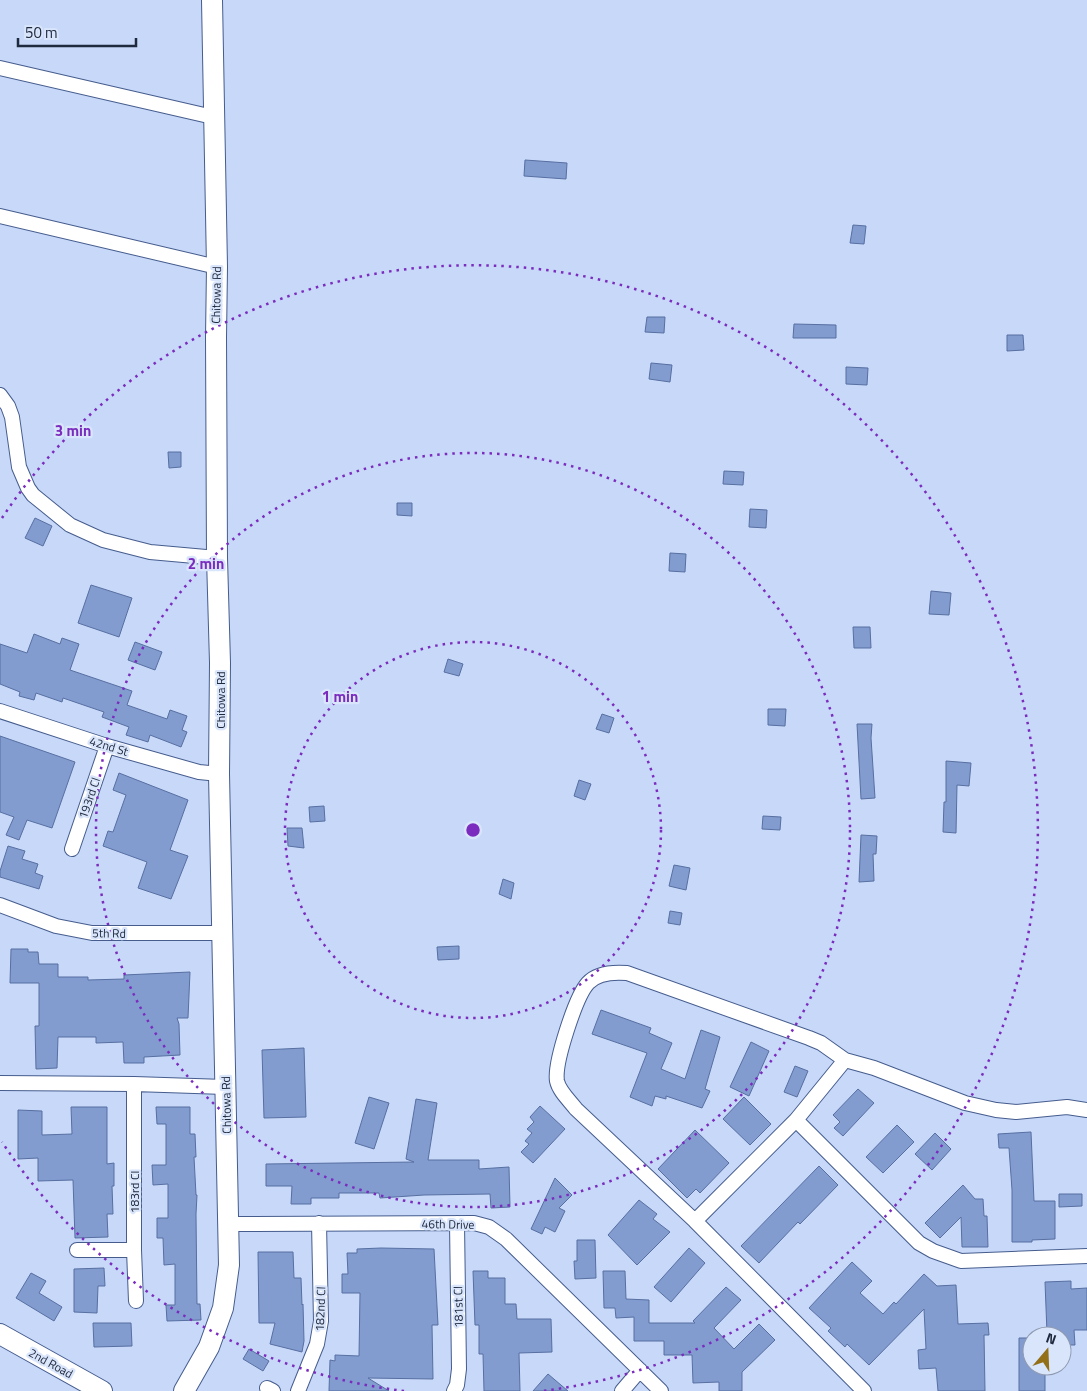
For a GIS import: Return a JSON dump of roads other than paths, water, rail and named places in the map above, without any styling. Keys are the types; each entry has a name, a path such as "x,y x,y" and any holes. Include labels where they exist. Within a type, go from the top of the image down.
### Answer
{"street":[{"name":"Chitowa Rd","path":"184,1391 209,1347 222,1308 229,1265 219,774 217,267 212,0"},
{"path":"0,68 213,117"},
{"path":"0,216 217,267"},
{"path":"0,395 8,406 12,417 19,467 28,488 33,495 70,526 103,540 150,552 217,558"},
{"name":"42nd St","path":"0,711 107,746 199,772 219,774"},
{"name":"193rd Cl","path":"72,849 107,746"},
{"name":"5th Rd","path":"0,905 56,926 92,933 222,933"},
{"path":"864,1391 695,1221 576,1109 557,1083 556,1068 558,1055 581,993 589,982 613,972 627,973 821,1043 845,1060 874,1068 964,1104 1016,1112 1067,1107 1087,1110"},
{"path":"695,1221 796,1120 845,1060"},
{"path":"0,1083 226,1087"},
{"name":"183rd Cl","path":"134,1084 134,1250 136,1301"},
{"path":"796,1120 919,1243 933,1251 961,1261 1087,1256"},
{"name":"182nd Cl","path":"298,1391 320,1333 319,1223"},
{"name":"181st Cl","path":"454,1391 458,1370 457,1223"},
{"name":"46th Drive","path":"228,1224 474,1223 489,1227 506,1239 661,1391"},
{"path":"77,1250 134,1250"},
{"name":"2nd Road","path":"0,1334 102,1391"},
{"path":"622,1391 640,1370"}]}
